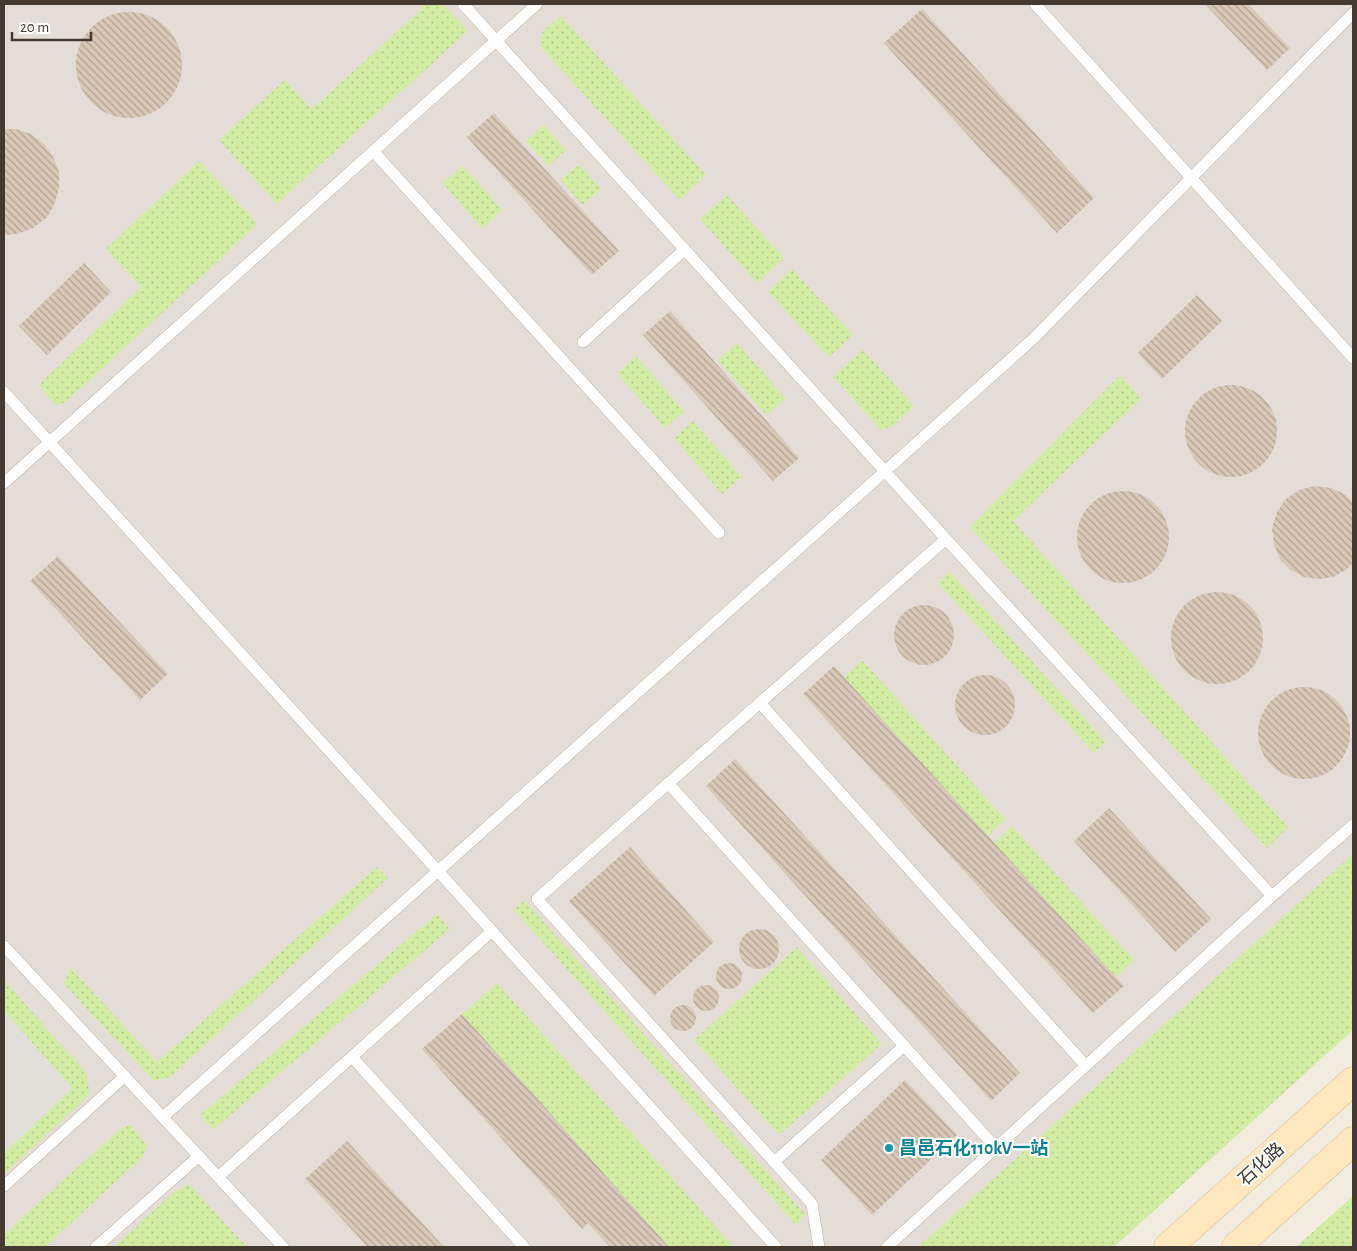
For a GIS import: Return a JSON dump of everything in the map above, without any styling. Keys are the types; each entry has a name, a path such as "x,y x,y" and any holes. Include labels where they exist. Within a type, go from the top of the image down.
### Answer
{"main road":[{"name":"石化路","path":"1168,1247 1353,1081"},
{"path":"1236,1247 1353,1141"}],"lane":[{"path":"464,4 885,472 1272,896"},
{"path":"4,483 537,4"},
{"path":"1035,4 1353,358"},
{"path":"163,1118 1034,338 1353,13"},
{"path":"374,151 719,533"},
{"path":"583,342 685,249"},
{"path":"4,392 776,1247"},
{"path":"819,1247 812,1204 536,899 946,539"},
{"path":"760,703 1086,1066"},
{"path":"668,783 996,1148"},
{"path":"887,1247 1272,896 1353,825"},
{"path":"218,1177 492,931"},
{"path":"4,946 284,1247"},
{"path":"774,1162 904,1046"},
{"path":"352,1057 524,1247"},
{"path":"4,1186 125,1076"},
{"path":"96,1247 199,1156"}],"shaded area":[{"path":"4,4 1353,4 1353,877 946,1247 4,1247"},
{"path":"4,1011 72,1088 4,1153"}],"green space":[{"path":"420,4 443,4 468,31 277,204 219,140 285,80 312,109 423,8"},
{"path":"561,16 706,175 680,200 539,45 542,32"},
{"path":"544,125 566,150 548,166 526,141"},
{"path":"199,161 258,224 66,402 56,406 39,385 141,287 106,249"},
{"path":"579,164 601,189 583,205 561,180"},
{"path":"463,166 502,210 482,229 443,183"},
{"path":"727,195 784,258 757,283 700,219"},
{"path":"792,269 853,335 829,357 768,292"},
{"path":"737,343 786,399 766,415 718,360"},
{"path":"863,350 914,406 893,426 881,430 833,377"},
{"path":"636,356 684,411 665,428 617,373"},
{"path":"1120,375 1141,399 1013,521 1288,827 1267,848 970,527"},
{"path":"693,421 742,477 722,494 674,438"},
{"path":"950,572 1106,742 1094,753 938,583"},
{"path":"862,660 1005,819 988,836 844,678"},
{"path":"1012,826 1134,960 1116,977 994,843"},
{"path":"1353,854 1353,1030 1114,1247 918,1247"},
{"path":"377,867 388,878 170,1077 154,1081 64,984 70,967 157,1062"},
{"path":"524,900 805,1214 796,1225 514,910"},
{"path":"437,914 450,929 213,1130 200,1115"},
{"path":"797,947 882,1044 779,1135 694,1040"},
{"path":"4,980 86,1073 90,1094 4,1174 4,1153 72,1088 4,1011"},
{"path":"497,983 734,1247 669,1247 462,1014"},
{"path":"131,1125 147,1145 144,1156 45,1247 4,1247 4,1234 120,1129"},
{"path":"189,1184 247,1247 114,1247 174,1192"},
{"path":"1353,1196 1353,1247 1296,1247"}],"building":[{"path":"1205,4 1248,4 1290,48 1267,70"},
{"path":"922,9 1094,198 1057,233 884,43"},
{"path":"129,12 149,16 167,27 178,45 182,65 178,85 167,103 149,114 129,118 109,114 91,103 80,85 76,65 80,45 91,27 109,16"},
{"path":"494,113 619,251 592,275 467,137"},
{"path":"4,129 15,129 31,134 44,144 53,157 59,172 59,188 55,203 47,217 33,228 17,234 4,235"},
{"path":"84,263 111,292 47,355 19,326"},
{"path":"1197,295 1222,321 1162,379 1138,353"},
{"path":"670,311 799,458 773,481 643,335"},
{"path":"1231,385 1249,388 1264,398 1274,413 1277,431 1274,449 1264,464 1249,474 1231,477 1213,474 1198,464 1188,449 1185,431 1188,413 1198,398 1213,388"},
{"path":"1315,486 1331,488 1346,495 1353,503 1353,563 1346,570 1333,577 1318,579 1304,577 1291,570 1280,559 1274,544 1272,528 1277,512 1286,499 1299,490"},
{"path":"1123,491 1141,495 1156,504 1165,519 1169,537 1165,555 1156,570 1141,579 1123,583 1105,579 1090,570 1081,555 1077,537 1081,519 1090,504 1105,495"},
{"path":"58,556 168,674 140,700 30,581"},
{"path":"1217,592 1235,596 1250,605 1259,620 1263,638 1259,656 1250,671 1235,680 1217,684 1199,680 1184,671 1175,656 1171,638 1175,620 1184,605 1199,596"},
{"path":"924,605 941,610 949,618 954,635 949,652 941,660 924,665 907,660 899,652 894,635 899,618 907,610"},
{"path":"834,666 1124,986 1093,1013 803,694"},
{"path":"985,675 1002,680 1010,688 1015,705 1010,722 1002,730 985,735 968,730 960,722 955,705 960,688 968,680"},
{"path":"1304,687 1322,691 1337,700 1346,715 1350,733 1346,751 1337,766 1322,775 1304,779 1286,775 1271,766 1262,751 1258,733 1262,715 1271,700 1286,691"},
{"path":"735,759 1020,1073 991,1101 706,786"},
{"path":"1109,808 1211,919 1175,952 1074,841"},
{"path":"630,847 714,942 654,996 569,901"},
{"path":"759,929 773,935 779,949 773,963 759,969 745,963 739,949 745,935"},
{"path":"729,963 738,967 742,976 738,985 729,989 720,985 716,976 720,967"},
{"path":"706,985 715,989 719,998 715,1007 706,1011 697,1007 693,998 697,989"},
{"path":"683,1005 692,1009 696,1018 692,1027 683,1031 674,1027 670,1018 674,1009"},
{"path":"462,1014 669,1247 610,1247 588,1223 582,1229 422,1049"},
{"name":"昌邑石化110kV一站","path":"905,1080 957,1135 872,1215 821,1160"},
{"path":"347,1141 444,1247 368,1247 305,1179"}],"place":[{"name":"昌邑石化110kV一站","path":"889,1148"}]}
